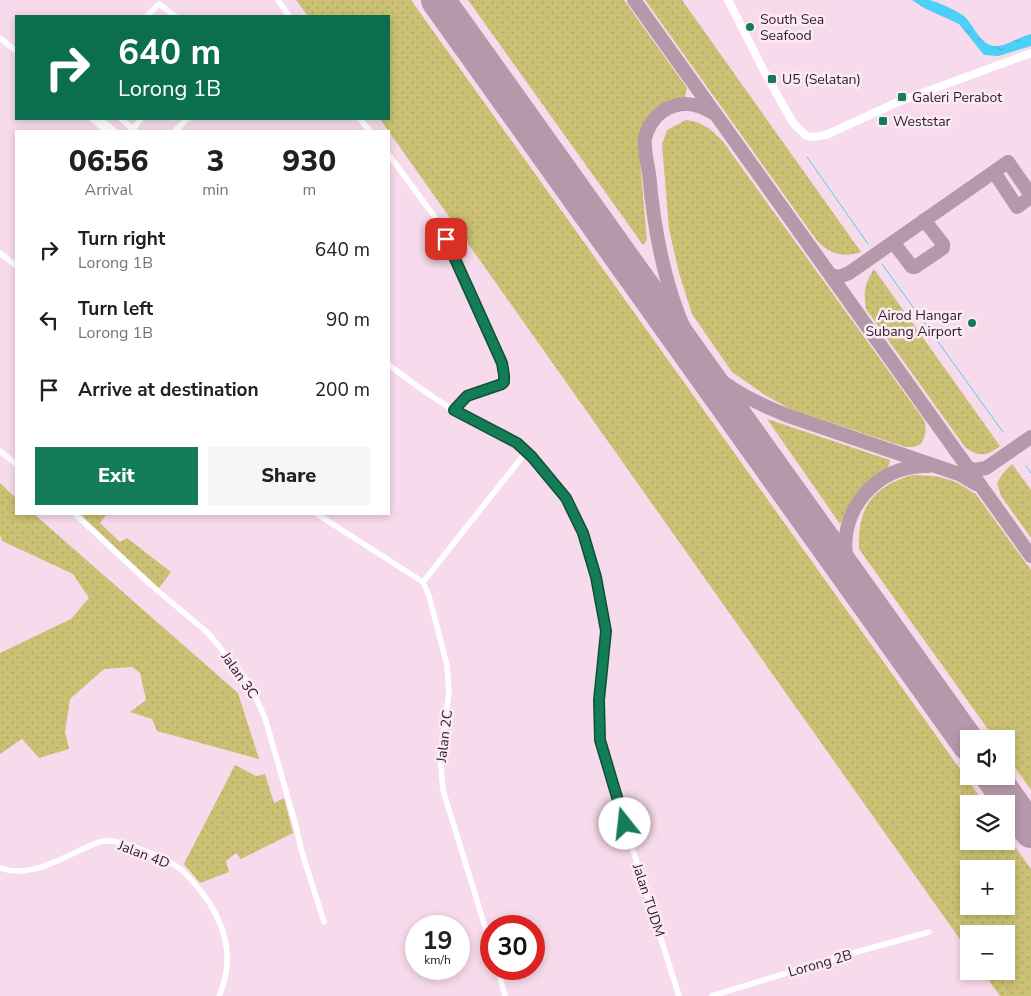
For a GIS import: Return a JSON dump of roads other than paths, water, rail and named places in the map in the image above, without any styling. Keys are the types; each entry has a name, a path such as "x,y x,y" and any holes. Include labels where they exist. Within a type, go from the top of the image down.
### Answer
{"street":[{"path":"278,0 288,15"},
{"path":"728,0 766,76 793,123 805,135 818,137 826,135 898,102 1031,53"},
{"path":"148,15 157,5 161,4 174,15"},
{"path":"0,38 15,51"},
{"path":"881,111 899,107 1031,58"},
{"path":"93,120 105,130"},
{"path":"101,120 114,130"},
{"path":"122,120 132,130"},
{"path":"176,130 186,120"},
{"path":"361,120 369,130"},
{"path":"390,156 434,216 503,366 504,379 502,384 467,396 454,410"},
{"path":"0,253 15,265"},
{"name":"Jalan TUDM","path":"390,366 419,388 454,410 517,443 572,507 583,533 596,577 606,631 599,700 600,740 679,996"},
{"path":"0,451 15,463"},
{"path":"319,515 423,582 526,452"},
{"name":"Jalan 3C","path":"76,515 152,586 207,632 240,671 252,689 265,718 301,849 324,922"},
{"name":"Jalan 2C","path":"423,582 439,631 448,674 449,692 440,756 443,790 481,915"},
{"name":"Jalan 4D","path":"0,868 16,871 34,870 104,841 122,842 163,858 187,874 214,909 225,932 226,968 224,986 219,996"},
{"name":"Lorong 2B","path":"712,996 835,958 929,932"},
{"path":"501,980 505,996"}],"water":[{"path":"912,0 928,0 942,4 964,16 982,40 992,46 1001,46 1031,34 1031,46 998,56 984,55 959,24 924,8"}],"waterway":[{"path":"807,157 868,244"},
{"path":"882,264 1003,432"},
{"path":"1026,466 1031,473"}],"place":[{"name":"South Sea Seafood","path":"750,27"},
{"name":"U5 (Selatan)","path":"772,79"},
{"name":"Galeri Perabot","path":"902,97"},
{"name":"Weststar","path":"883,121"},
{"name":"Airod Hangar Subang Airport","path":"972,323"}]}
